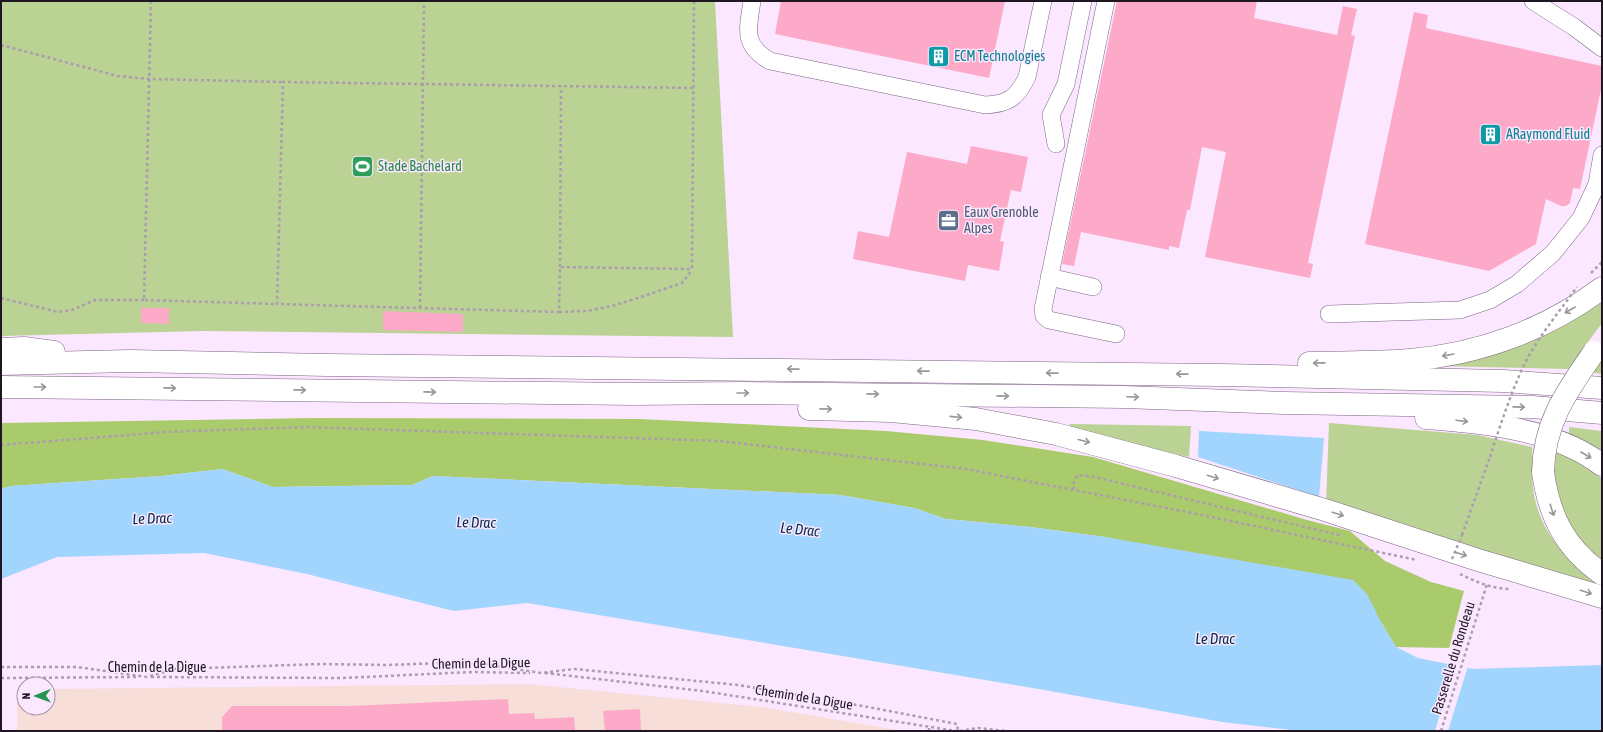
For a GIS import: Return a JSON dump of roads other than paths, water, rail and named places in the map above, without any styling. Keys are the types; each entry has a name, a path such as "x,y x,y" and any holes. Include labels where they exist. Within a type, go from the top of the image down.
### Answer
{"highway":[{"path":"1222,375 1258,364 1404,360 1467,351 1501,342 1553,320 1602,288"},
{"path":"1598,347 1570,388 1551,423 1545,448 1543,472 1550,506 1561,532 1579,554 1602,574"},
{"path":"1,349 24,348 130,361"},
{"path":"1,364 130,361 327,365 1222,375 1503,381 1602,388"},
{"path":"1,387 634,394 741,393 1124,397 1284,403 1532,407 1602,413"},
{"path":"634,394 736,407 891,411 976,420 1049,433 1162,462 1302,503 1478,560 1602,597"},
{"path":"1284,403 1387,415 1441,419 1532,433 1558,441 1602,465"}],"street":[{"path":"752,1 748,28 750,45 759,55 770,61 985,105 1000,104 1013,97 1022,88 1027,77 1043,1"},
{"path":"1056,144 1051,115 1066,84 1083,1"},
{"path":"1106,1 1042,309 1044,316 1049,320 1116,334"},
{"path":"1533,1 1574,27 1602,48"},
{"path":"1329,314 1460,310 1490,300 1517,284 1553,253 1581,218 1597,184 1602,155"},
{"path":"1049,277 1094,287"}],"water":[{"path":"1199,431 1324,438 1319,497 1198,457"},
{"name":"Le Drac","path":"222,469 273,487 412,485 433,476 840,495 914,508 946,519 1030,527 1105,537 1353,580 1367,594 1396,647 1418,658 1473,669 1602,665 1602,731 1300,731 1222,722 1039,689 527,603 454,611 307,574 204,553 57,557 1,579 1,489 11,486 162,476"}],"place":[{"name":"ECM Technologies","path":"938,56"},
{"name":"ARaymond Fluid","path":"1490,134"},
{"name":"Stade Bachelard","path":"363,166"},
{"name":"Eaux Grenoble Alpes","path":"949,220"}]}
